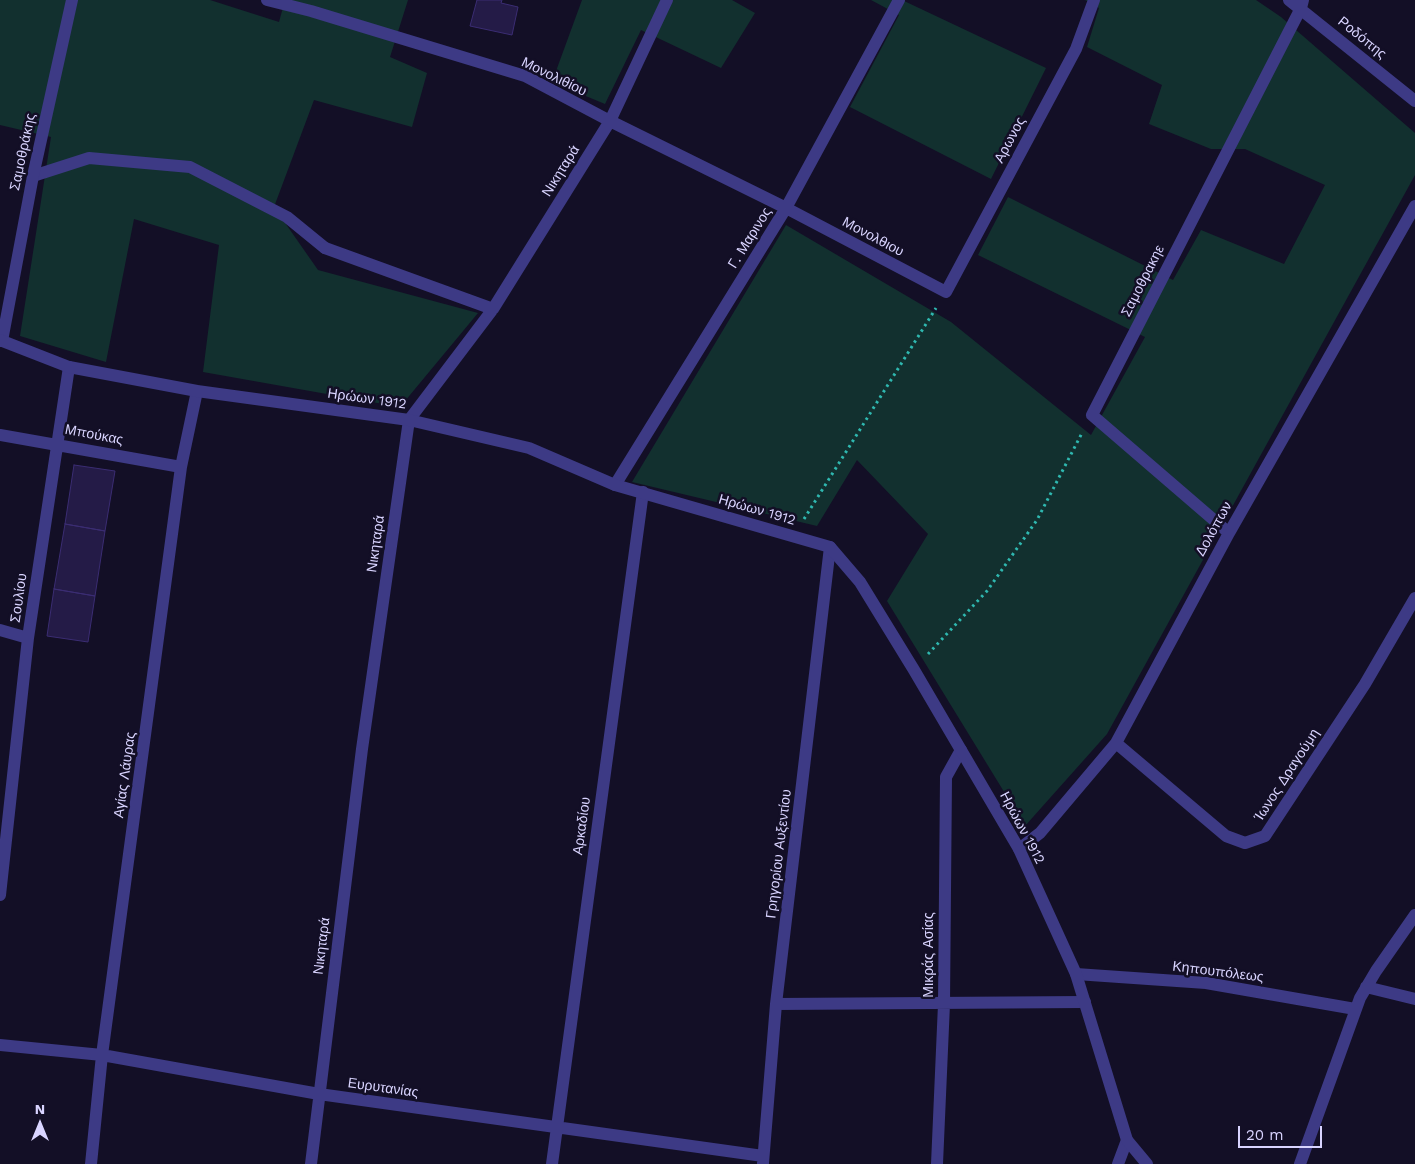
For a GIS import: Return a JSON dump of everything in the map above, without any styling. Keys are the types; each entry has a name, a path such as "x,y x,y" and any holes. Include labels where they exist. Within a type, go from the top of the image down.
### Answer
{"street":[{"name":"Σαμοθράκης","path":"1,340 33,176 72,0"},
{"name":"Μονολιθίου","path":"267,0 320,14 525,76 610,122 786,208"},
{"name":"Νικηταρά","path":"311,1164 362,749 408,420 493,310 610,122 667,0"},
{"name":"Γ. Μαρινος","path":"615,485 786,208 899,0"},
{"name":"Αρωνος","path":"946,292 1076,49 1094,0"},
{"name":"Ροδόπης","path":"1289,0 1302,4 1415,101"},
{"name":"Σαμοθρακηε","path":"1092,415 1302,4"},
{"path":"33,176 89,158 190,167 286,217 325,248 493,310"},
{"name":"Δολόπων","path":"1019,849 1040,833 1116,744 1229,533 1415,206"},
{"name":"Μονολθιου","path":"786,208 946,292"},
{"name":"Ηρώων 1912","path":"1,340 70,368 197,391 408,420 529,448 615,485 830,547 860,582 1019,849 1076,974 1127,1140 1147,1164"},
{"name":"Σουλίου","path":"0,894 28,638 56,443 70,368"},
{"name":"Αγίας Λάυρας","path":"91,1164 102,1054 181,467 197,391"},
{"path":"1092,415 1229,533"},
{"name":"Μπούκας","path":"0,435 56,443 181,467"},
{"name":"Αρκαδίου","path":"552,1164 643,492"},
{"name":"Γρηγορίου Αυξεντίου","path":"763,1160 776,1004 830,547"},
{"name":"Ίωνος Δραγούμη","path":"1116,744 1226,836 1245,843 1265,836 1365,684 1415,598"},
{"path":"0,630 28,638"},
{"name":"Μικράς Ασίας","path":"937,1164 944,1004 946,777 961,750"},
{"path":"1300,1164 1355,1009 1366,987 1415,915"},
{"name":"Κηπουπόλεως","path":"1076,974 1206,983 1355,1009"},
{"path":"1366,987 1415,1000"},
{"path":"776,1004 1085,1002"},
{"name":"Ευρυτανίας","path":"0,1045 102,1054 319,1094 556,1126 763,1160"},
{"path":"1118,1164 1127,1140"}],"path":[{"path":"793,536 946,292"},
{"path":"914,670 987,591 1037,520 1092,415"}],"green space":[{"path":"0,0 210,0 279,22 285,0 408,0 390,57 427,73 412,127 314,100 274,207 318,270 478,313 400,407 203,372 219,245 134,219 106,362 20,336 51,137 0,125"},
{"path":"582,0 732,0 755,13 721,68 641,30 605,104 552,82"},
{"path":"871,0 902,0 1046,68 991,179 850,107 899,15"},
{"path":"1085,0 1256,0 1281,17 1415,133 1415,175 1107,734 1025,826 887,601 928,534 857,460 817,526 632,482 786,225 951,322 1091,435 1145,337 978,255 1008,197 1173,280 1201,230 1284,264 1325,185 1245,149 1211,149 1149,124 1162,85 1087,47 1099,8"}],"building":[{"path":"477,0 502,0 501,3 518,7 512,35 470,26"},
{"path":"74,465 115,471 105,531 65,524"},
{"path":"65,524 105,531 95,596 54,589"},
{"path":"54,589 95,596 88,642 47,636"}]}
